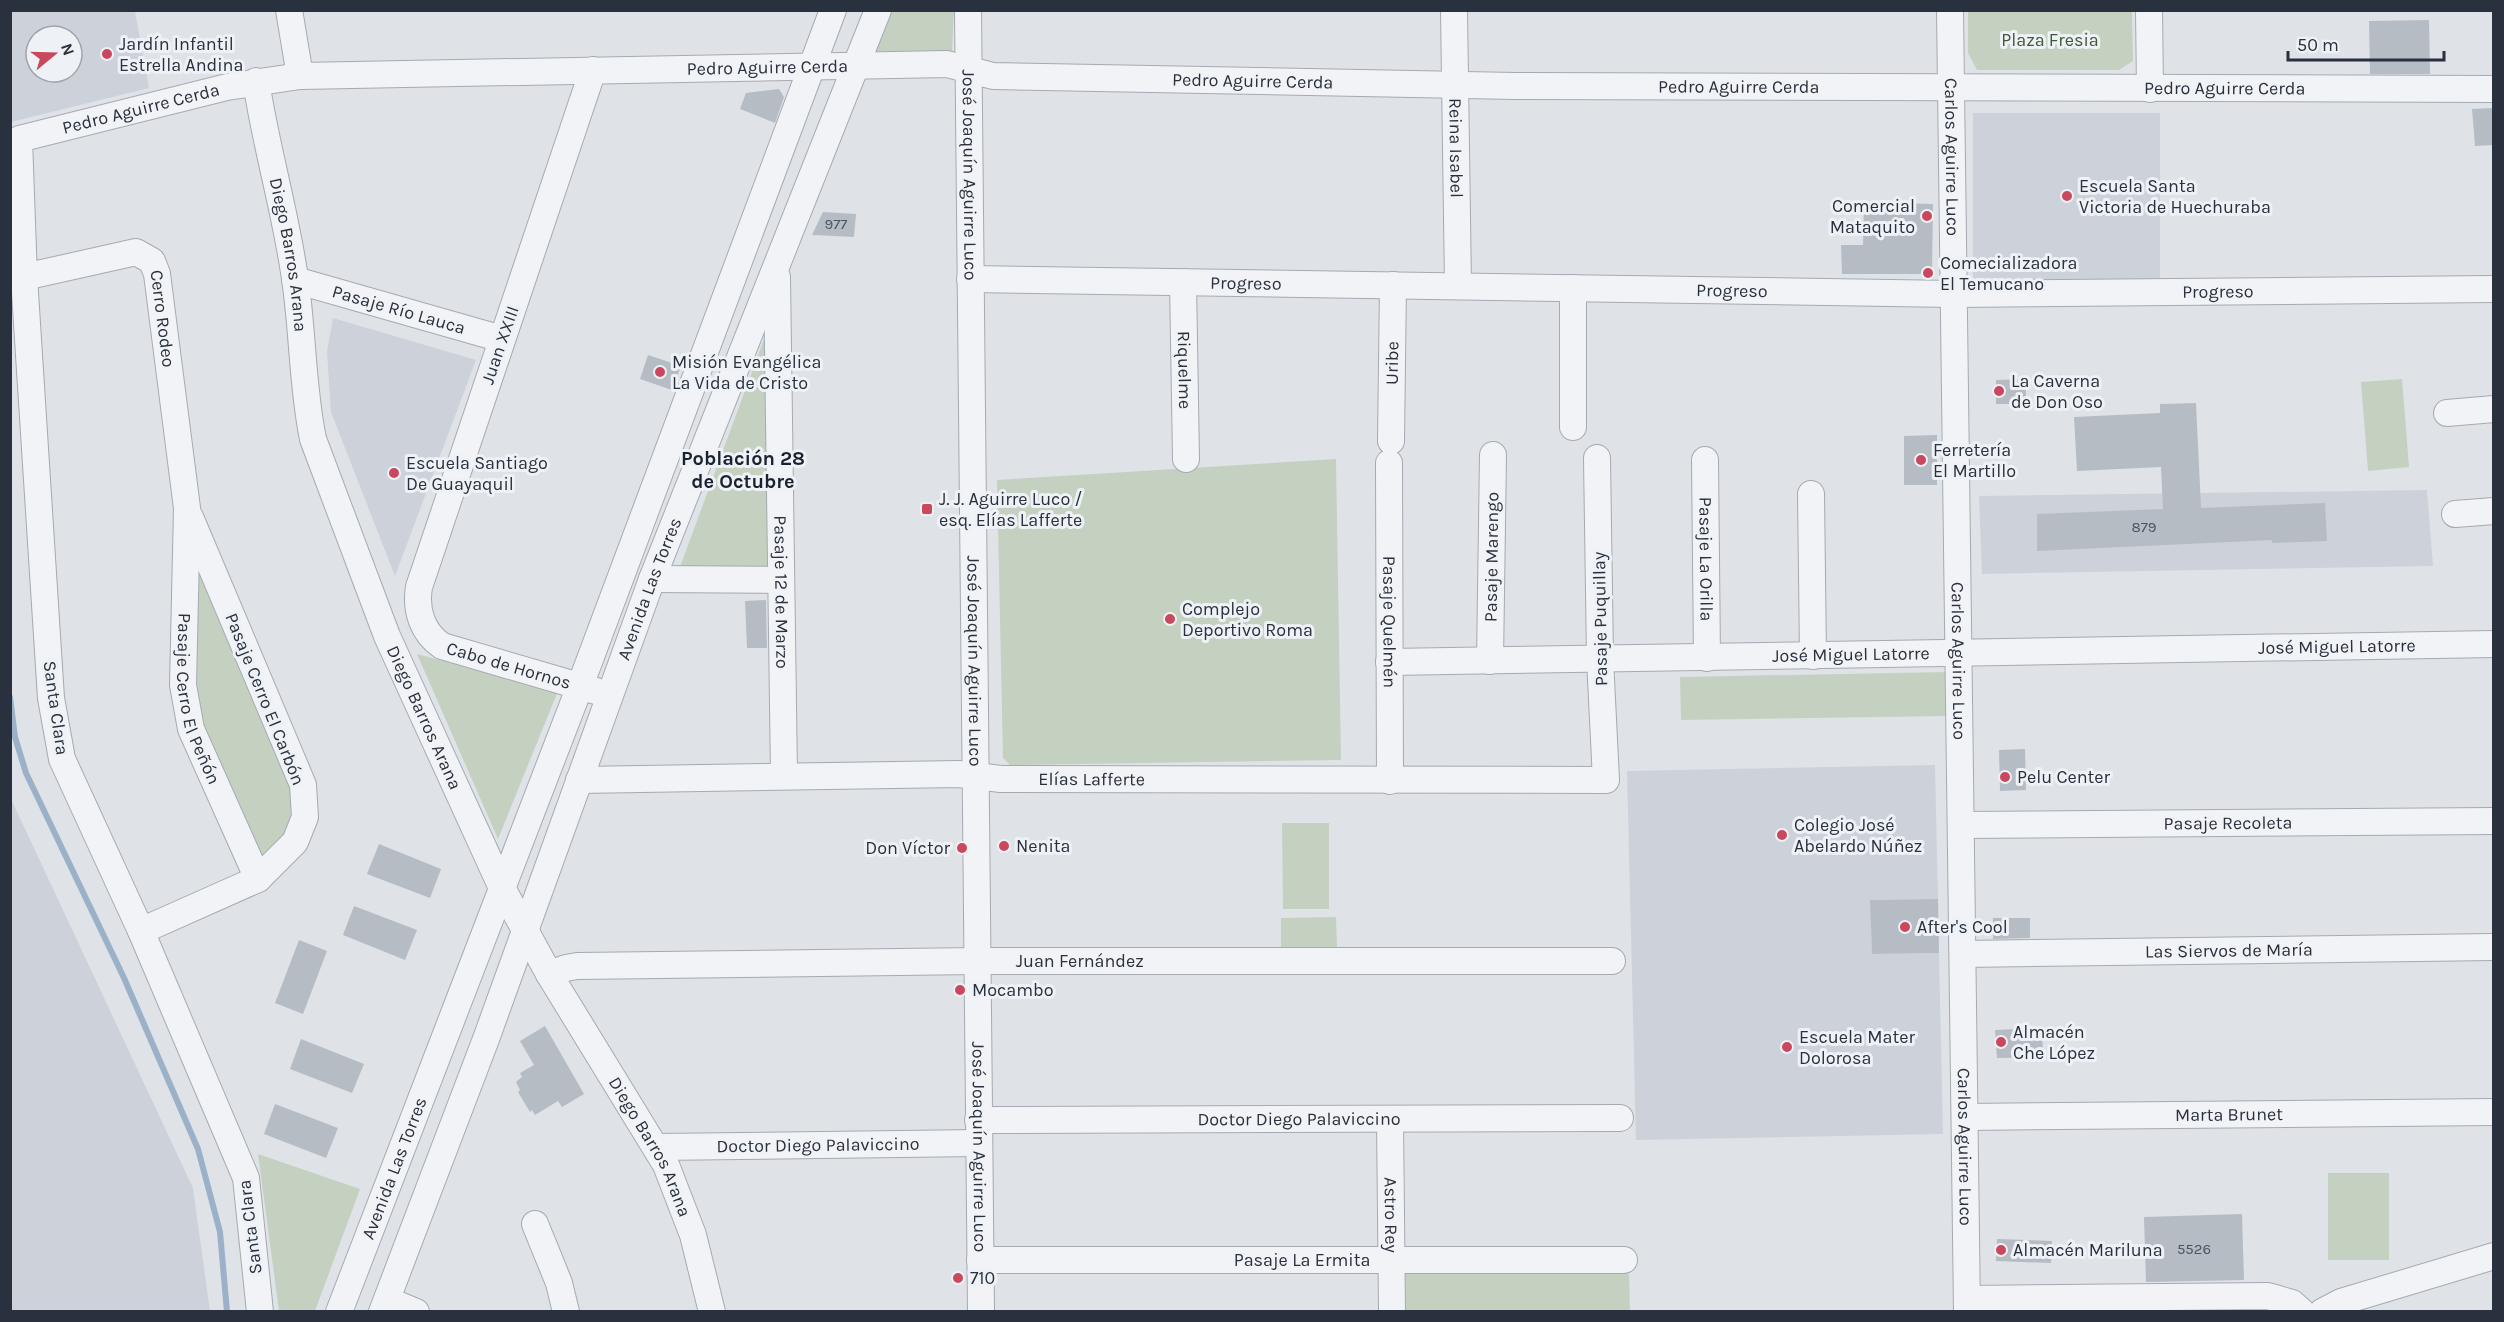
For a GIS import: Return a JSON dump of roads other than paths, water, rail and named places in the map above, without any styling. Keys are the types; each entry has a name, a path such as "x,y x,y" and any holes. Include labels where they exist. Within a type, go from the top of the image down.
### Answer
{"street":[{"path":"289,10 300,76"},
{"name":"Avenida Las Torres","path":"339,1311 580,686 833,10"},
{"name":"Avenida Las Torres","path":"385,1306 486,1040 652,579 878,10"},
{"name":"José Joaquín Aguirre Luco","path":"968,10 981,1311"},
{"name":"Reina Isabel","path":"1454,10 1458,286"},
{"name":"Carlos Aguirre Luco","path":"1950,10 1967,1305"},
{"path":"2149,10 2150,89"},
{"name":"Pedro Aguirre Cerda","path":"19,139 256,81 300,76 947,64 993,76 1455,85 2150,89 2493,88"},
{"name":"Juan XXIII","path":"422,621 417,603 419,587 593,70"},
{"name":"Diego Barros Arana","path":"256,81 267,148 283,214 295,280 307,411 313,439 387,636 501,886 549,974 656,1146 683,1205 712,1311"},
{"name":"Santa Clara","path":"19,139 24,277 51,698 62,759 141,931 236,1150 246,1178 260,1311"},
{"name":"Cerro Rodeo","path":"24,277 136,252 152,261 157,274 187,508"},
{"name":"Pasaje 12 de Marzo","path":"777,264 784,776"},
{"name":"Progreso","path":"970,279 1954,294 2493,289"},
{"name":"Pasaje Río Lauca","path":"295,280 502,339"},
{"name":"Riquelme","path":"1183,282 1186,459"},
{"name":"Uribe","path":"1390,452 1393,285"},
{"path":"1573,288 1573,427"},
{"path":"2447,412 2493,409"},
{"name":"Pasaje Quelmén","path":"1390,452 1390,781"},
{"name":"Pasaje Marengo","path":"1491,661 1492,455"},
{"name":"Pasaje Puquillay","path":"1597,458 1600,659 1606,780"},
{"name":"Pasaje La Orilla","path":"1705,460 1707,657"},
{"path":"1811,494 1813,656"},
{"name":"Pasaje Cerro El Peñón","path":"187,508 183,685 191,729 258,879"},
{"name":"Pasaje Cerro El Carbón","path":"187,508 303,785 305,817 295,842 258,879"},
{"path":"2455,514 2493,511"},
{"path":"652,579 782,580"},
{"name":"Cabo de Hornos","path":"422,621 430,636 442,646 610,694"},
{"name":"José Miguel Latorre","path":"1389,663 2493,644"},
{"name":"Elías Lafferte","path":"579,780 959,774 1013,779 1606,780"},
{"name":"Pasaje Recoleta","path":"1961,825 2493,821"},
{"path":"141,931 258,879"},
{"name":"Las Siervos de María","path":"1963,954 2493,947"},
{"name":"Juan Fernández","path":"549,974 576,966 977,961 1612,961"},
{"path":"448,1025 486,1040"},
{"name":"Marta Brunet","path":"1965,1117 2493,1112"},
{"name":"Doctor Diego Palaviccino","path":"656,1146 979,1132 1390,1119 1620,1118"},
{"name":"Astro Rey","path":"1390,1119 1392,1311"},
{"path":"535,1224 559,1282 566,1311"},
{"path":"2322,1311 2341,1302 2493,1256"},
{"name":"Pasaje La Ermita","path":"980,1260 1624,1260"},
{"path":"548,1311 559,1282"},
{"path":"1967,1305 2268,1296 2292,1303 2302,1311"},
{"path":"385,1306 417,1311"}],"waterway":[{"path":"10,697 15,737 26,773 124,978 198,1149 220,1232 227,1312"}],"place":[{"name":"Jardín Infantil Estrella Andina","path":"107,54"},
{"name":"Escuela Santa Victoria de Huechuraba","path":"2067,196"},
{"name":"Comercial Mataquito","path":"1927,216"},
{"name":"Comecializadora El Temucano","path":"1928,273"},
{"name":"Misión Evangélica La Vida de Cristo","path":"660,372"},
{"name":"La Caverna de Don Oso","path":"1999,391"},
{"name":"Ferretería El Martillo","path":"1921,460"},
{"name":"Escuela Santiago De Guayaquil","path":"394,473"},
{"name":"J. J. Aguirre Luco / esq. Elías Lafferte","path":"927,509"},
{"name":"Complejo Deportivo Roma","path":"1170,619"},
{"name":"Pelu Center","path":"2005,777"},
{"name":"Colegio José Abelardo Núñez","path":"1782,835"},
{"name":"Nenita","path":"1004,846"},
{"name":"Don Víctor","path":"962,848"},
{"name":"After's Cool","path":"1905,927"},
{"name":"Mocambo","path":"960,990"},
{"name":"Almacén Che López","path":"2001,1042"},
{"name":"Escuela Mater Dolorosa","path":"1787,1047"},
{"name":"Almacén Mariluna","path":"2001,1250"},
{"name":"710","path":"958,1278"}],"district":[{"name":"Población 28 de Octubre","path":"743,470"}],"park label":[{"name":"Plaza Fresia","path":"2050,40"}]}
